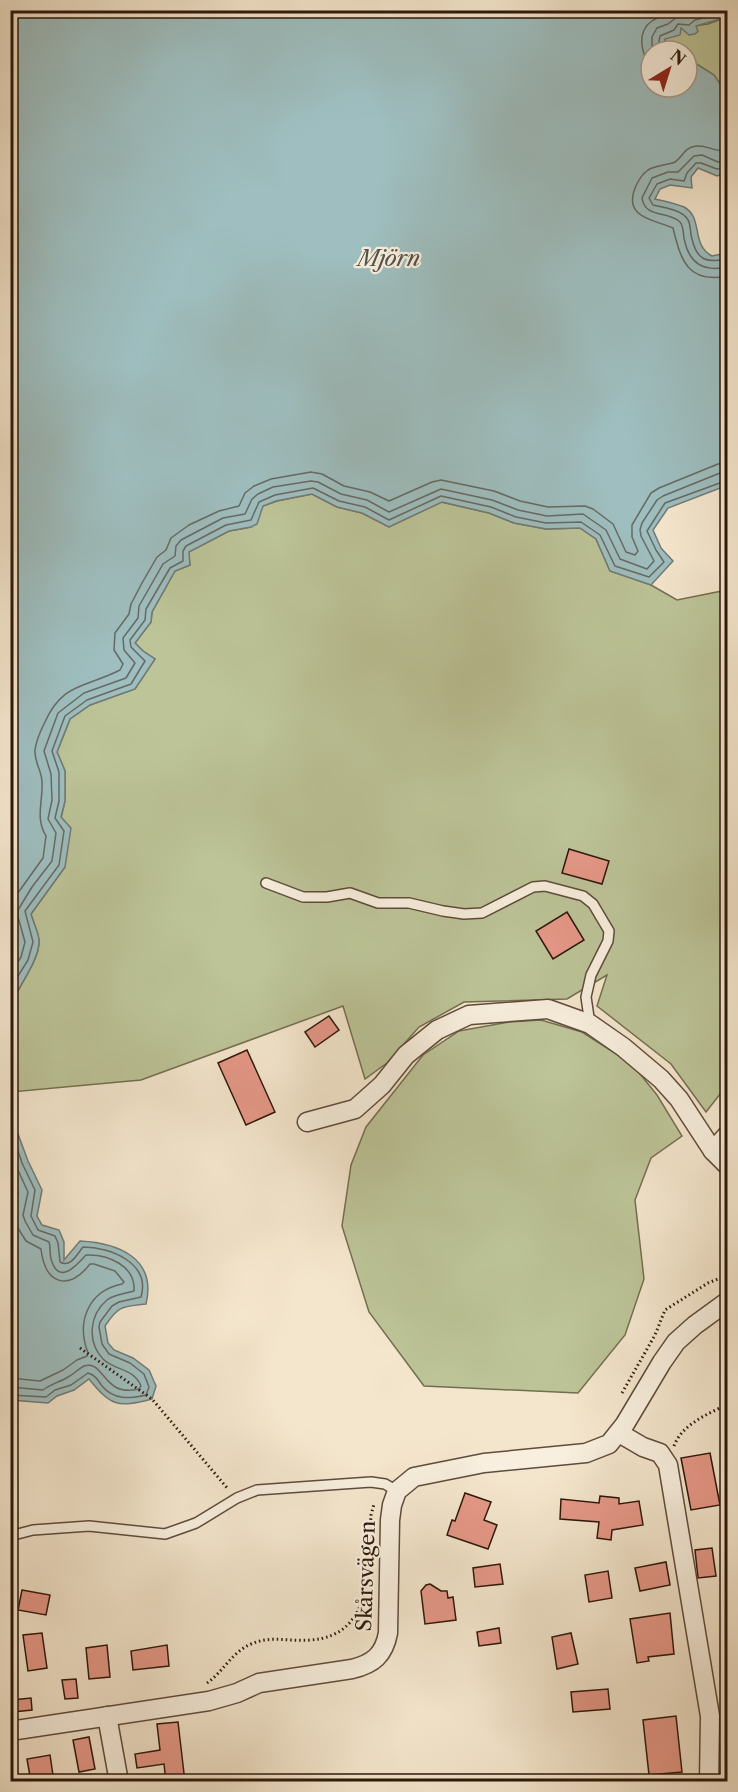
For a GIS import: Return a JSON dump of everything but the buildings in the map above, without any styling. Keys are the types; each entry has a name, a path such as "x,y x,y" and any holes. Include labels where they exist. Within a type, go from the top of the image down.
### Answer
{"street":[{"path":"307,1122 355,1109 382,1085 406,1054 436,1030 469,1015 548,1009 590,1024 623,1047 661,1079 680,1099 712,1151 728,1166"},
{"path":"712,1151 728,1134"},
{"path":"398,1491 414,1477 435,1472 484,1463 586,1453 609,1444 619,1433 676,1342 728,1300"},
{"path":"619,1433 666,1458 710,1716 709,1782"},
{"name":"Skårsvägen","path":"10,1731 209,1701 237,1693 259,1683 352,1669 374,1661 386,1644 388,1633 390,1520 392,1505 398,1491"},
{"path":"107,1716 119,1782"}],"lane":[{"path":"266,883 303,897 327,897 350,893 378,903 409,903 442,912 464,914 482,913 533,887 545,886 583,896 593,904 609,931 608,941 591,975 586,997 590,1024"},
{"path":"10,1536 33,1530 89,1526 165,1534 196,1523 237,1498 257,1490 371,1482 385,1484 398,1491"}],"path":[{"path":"81,1348 152,1400 219,1480 237,1498"},
{"path":"666,1458 672,1453 678,1436 703,1416 728,1404"}],"green space":[{"path":"727,17 727,94 714,75 699,66 699,39 665,39 680,28 708,24"},
{"path":"312,494 337,507 362,513 389,527 441,502 489,513 514,523 546,529 580,528 596,539 610,571 651,585 677,600 727,590 728,1084 706,1112 671,1064 597,1006 607,975 567,999 464,1002 419,1027 387,1063 365,1079 343,1006 141,1080 11,1092 11,1006 32,966 39,942 31,914 65,867 66,854 61,818 65,801 65,771 57,752 70,719 90,705 135,689 155,659 135,643 151,622 152,612 175,571 190,565 188,552 229,531 251,527 263,506"},
{"path":"541,1020 582,1032 632,1064 657,1095 682,1136 651,1158 635,1200 644,1279 625,1335 578,1393 424,1386 369,1312 342,1226 351,1165 366,1127 423,1055 459,1031 509,1022"}],"water":[{"name":"Mjörn","path":"11,10 727,11 727,17 696,26 698,31 695,34 689,35 681,28 680,35 665,39 639,39 639,99 699,99 699,66 714,75 727,94 727,173 717,176 698,168 691,177 692,188 670,185 660,189 655,199 684,207 690,212 705,251 712,256 727,253 728,485 668,508 653,530 661,548 673,561 651,585 610,571 596,539 580,528 546,529 514,523 489,513 442,502 389,527 362,513 337,507 312,494 276,501 263,506 257,524 229,531 189,552 190,565 175,571 152,612 151,622 135,643 155,659 135,689 90,705 70,719 57,752 65,771 65,801 61,817 71,828 65,867 31,914 39,938 38,949 32,966 11,1006"},
{"path":"11,1130 18,1134 42,1190 37,1216 42,1225 59,1230 64,1242 64,1260 80,1241 94,1242 108,1245 131,1256 140,1264 146,1275 148,1288 146,1304 122,1308 105,1326 108,1343 114,1350 133,1358 149,1370 156,1386 152,1399 122,1404 109,1400 89,1379 74,1390 57,1396 48,1403 11,1400"}]}
